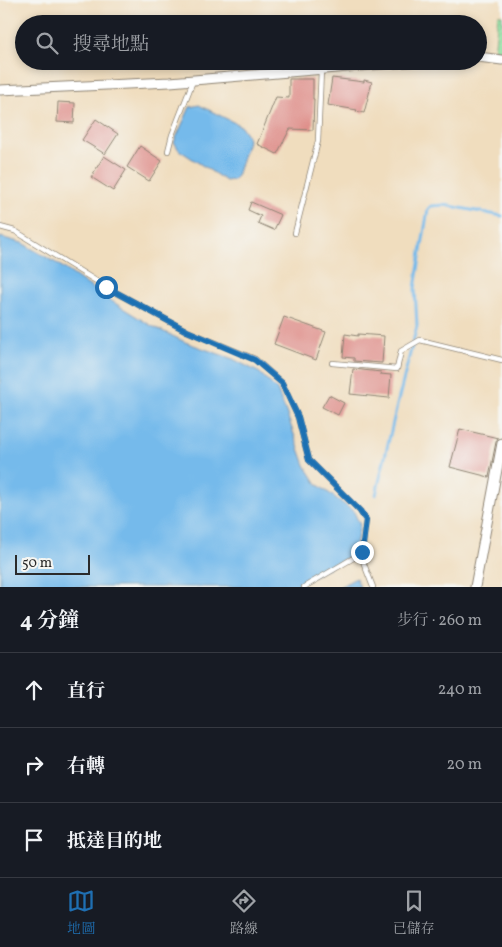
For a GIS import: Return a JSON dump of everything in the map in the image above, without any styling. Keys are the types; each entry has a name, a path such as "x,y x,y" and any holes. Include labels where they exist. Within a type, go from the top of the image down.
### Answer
{"street":[{"path":"487,58 502,60"},
{"path":"0,90 193,80 309,70"},
{"path":"475,587 502,443"}],"lane":[{"path":"295,233 318,141 321,70"},
{"path":"168,151 172,135 193,80"},
{"path":"0,227 15,231 106,287 187,331 255,360 282,383 298,417 309,460 360,511 366,520 362,552 372,587"},
{"path":"332,363 397,369 401,351 420,340 502,360"},
{"path":"304,587 362,552"}],"green space":[{"path":"498,15 502,15 502,54 494,54"}],"water":[{"path":"199,105 241,126 247,135 248,141 237,176 233,180 226,181 179,150 174,142 190,107"},
{"path":"0,237 22,243 58,264 105,297 150,325 185,342 233,359 260,373 277,390 305,465 317,484 354,512 360,525 356,544 348,557 294,587 0,587"},
{"path":"356,578 360,587 339,587"}],"building":[{"path":"332,78 372,82 364,113 328,105"},
{"path":"289,79 313,79 313,130 290,129 277,154 257,144 276,97 289,98"},
{"path":"58,102 75,103 74,123 57,122"},
{"path":"96,119 118,134 105,154 82,140"},
{"path":"140,146 162,161 149,181 127,167"},
{"path":"104,156 126,170 113,191 91,177"},
{"path":"251,202 281,215 274,230 258,223 261,216 248,210"},
{"path":"284,317 326,332 316,360 274,344"},
{"path":"345,334 384,336 382,363 354,361 354,358 343,357"},
{"path":"353,369 391,375 389,398 350,394"},
{"path":"329,395 344,403 338,415 322,407"},
{"path":"460,429 498,438 489,477 450,467"}],"waterway":[{"path":"376,495 417,326 415,288 428,209 431,206 445,205 502,216"}],"route":[{"path":"106,287 187,331 255,360 282,383 298,417 309,460 360,511 366,520 362,552"}]}
